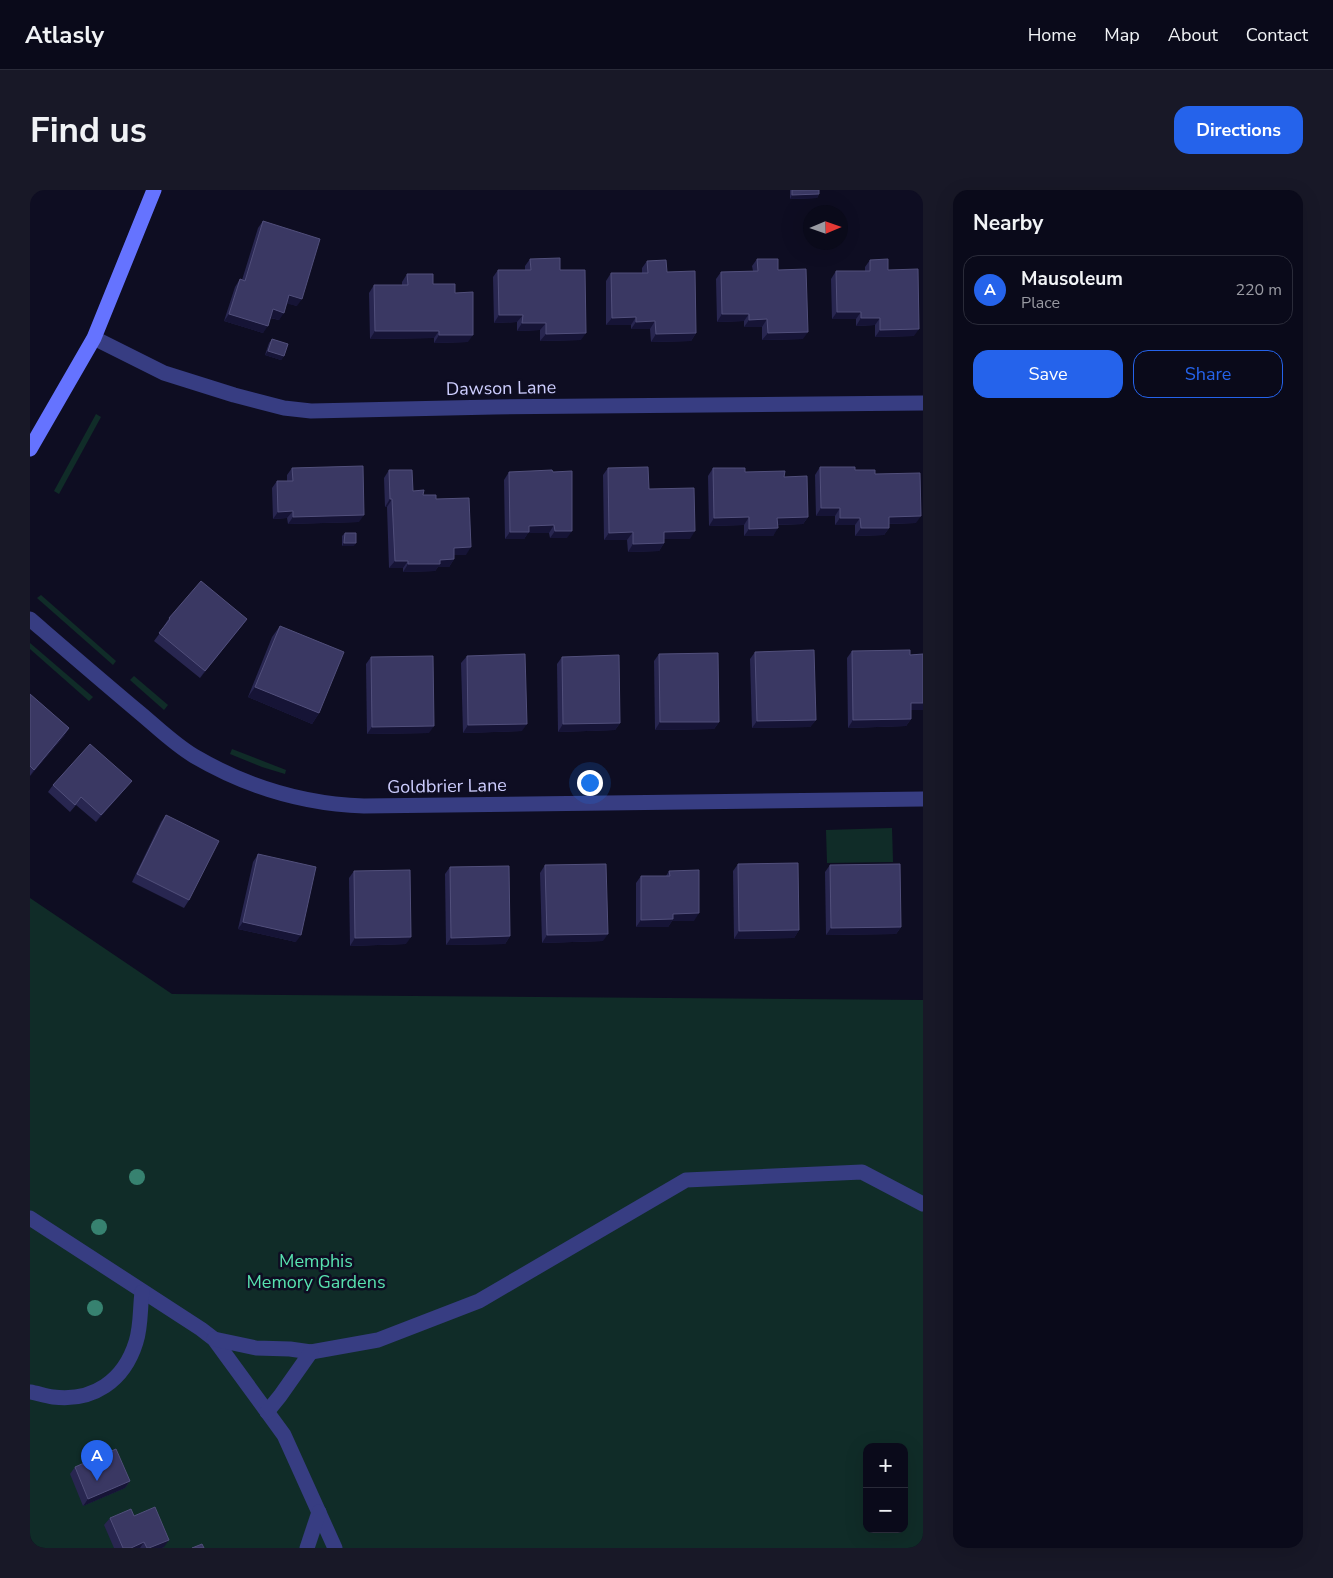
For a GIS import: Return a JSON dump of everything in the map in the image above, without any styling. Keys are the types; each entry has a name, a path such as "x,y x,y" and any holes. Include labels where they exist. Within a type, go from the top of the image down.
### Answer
{"main road":[{"path":"30,449 94,338 154,190"}],"street":[{"name":"Dawson Lane","path":"94,338 164,373 284,408 311,410 923,403"},
{"name":"Goldbrier Lane","path":"30,619 109,688 193,755 249,784 272,792 307,800 364,806 923,799"},
{"path":"214,1339 256,1348 311,1352 378,1340 479,1301 686,1180 862,1172 923,1204"},
{"path":"30,1218 142,1292 201,1328 214,1339 284,1435 335,1548"},
{"path":"30,1392 53,1397 79,1397 102,1390 117,1377 136,1342 142,1292"},
{"path":"267,1412 311,1352"},
{"path":"306,1548 319,1512"}],"green space":[{"path":"96,414 101,417 59,494 54,491"},
{"path":"41,595 116,661 113,665 37,598"},
{"path":"30,643 93,697 89,701 30,649"},
{"path":"134,676 168,705 164,710 130,680"},
{"path":"232,749 286,770 285,774 230,754"},
{"path":"892,828 893,862 827,863 826,830"},
{"name":"Memphis Memory Gardens","path":"30,898 172,994 923,1000 923,1548 30,1548"}],"building":[{"path":"792,190 819,190 819,194 792,195"},
{"path":"263,221 320,239 302,299 289,295 284,313 273,309 268,326 229,314 240,279 245,281"},
{"path":"560,258 560,270 585,270 586,333 546,334 546,323 522,323 523,315 499,315 498,270 531,270 530,259"},
{"path":"757,259 778,259 778,270 806,269 808,332 768,333 767,319 749,320 749,314 722,314 721,272 758,271"},
{"path":"888,259 888,270 918,269 919,329 880,330 880,318 861,318 861,312 837,312 836,271 870,271 870,260"},
{"path":"666,260 667,272 695,271 696,333 656,334 655,321 636,322 636,317 612,318 611,273 648,273 647,261"},
{"path":"407,274 433,274 433,284 455,284 455,293 473,292 473,335 439,335 439,331 375,331 374,285 408,285"},
{"path":"272,339 288,344 284,356 268,351"},
{"path":"363,466 364,515 293,517 293,511 278,512 277,481 293,481 292,468"},
{"path":"648,467 649,489 694,488 695,531 664,532 664,543 633,544 633,532 609,533 608,468"},
{"path":"820,467 855,467 855,470 875,470 875,474 920,473 921,516 889,517 889,528 861,528 860,518 840,518 840,508 821,508"},
{"path":"713,468 745,468 745,472 785,471 784,477 807,476 808,517 777,518 778,528 749,529 749,517 714,518"},
{"path":"389,470 412,470 413,491 424,490 423,495 436,495 436,499 469,498 471,547 454,548 454,559 440,560 440,564 408,564 408,561 395,561"},
{"path":"552,470 553,472 572,471 572,531 555,531 554,525 529,526 529,532 510,532 509,472"},
{"path":"345,533 356,533 356,543 344,543"},
{"path":"201,581 247,619 205,671 159,633 169,618"},
{"path":"280,626 344,652 319,713 255,687"},
{"path":"814,650 816,720 757,721 755,652"},
{"path":"910,650 910,655 923,654 923,703 911,703 911,719 853,720 852,651"},
{"path":"718,653 719,722 660,722 659,654"},
{"path":"525,654 527,724 468,725 467,656"},
{"path":"619,655 620,723 563,724 562,657"},
{"path":"433,656 434,726 372,727 371,657"},
{"path":"30,694 69,728 34,770 30,766"},
{"path":"90,744 132,781 101,815 81,797 75,805 53,785"},
{"path":"166,815 219,841 189,900 137,874"},
{"path":"258,854 316,867 301,935 243,922"},
{"path":"798,863 799,930 739,931 738,864"},
{"path":"606,864 608,934 547,935 545,865"},
{"path":"900,864 901,927 831,928 830,865"},
{"path":"509,866 510,936 451,938 450,867"},
{"path":"410,870 411,937 355,938 354,871"},
{"path":"699,870 699,913 673,914 673,919 641,920 641,876 670,876 669,871"},
{"path":"116,1449 130,1481 88,1499 75,1467"},
{"path":"155,1507 169,1540 149,1548 147,1548 144,1542 131,1548 123,1548 110,1518 131,1509 134,1516"},
{"path":"202,1544 204,1548 192,1548"}],"place":[{"name":"Mausoleum","path":"97,1481"}]}
